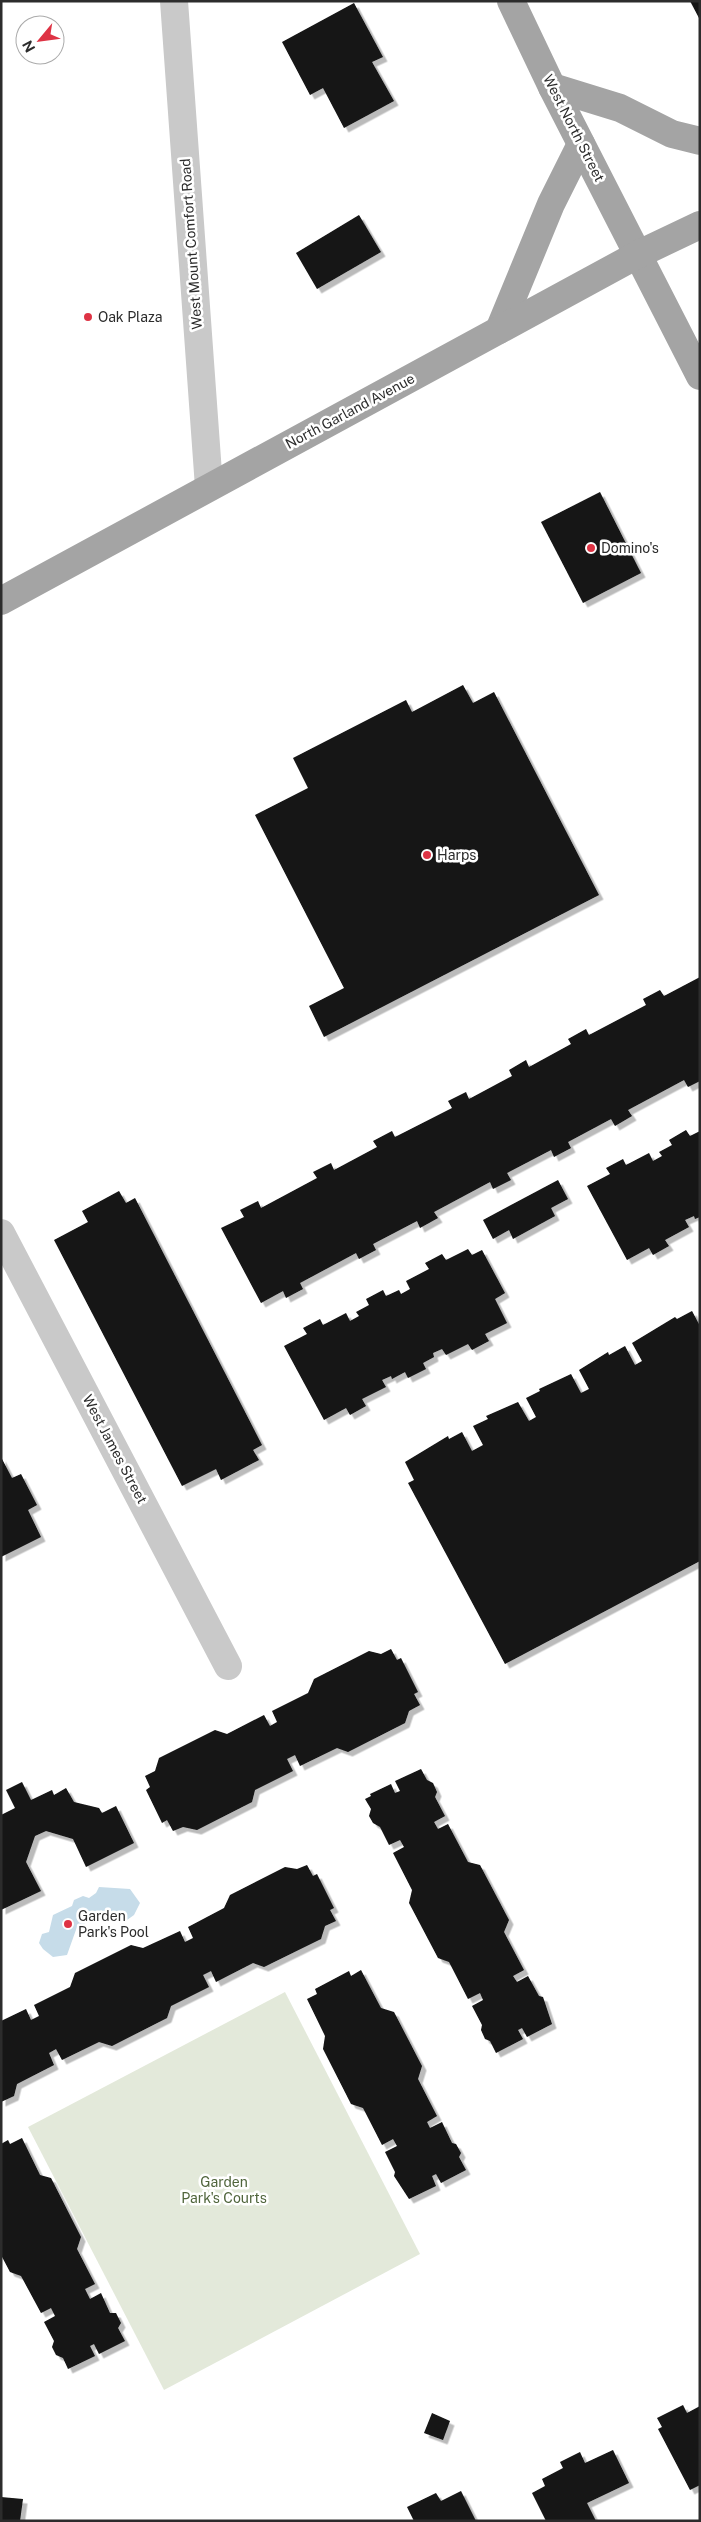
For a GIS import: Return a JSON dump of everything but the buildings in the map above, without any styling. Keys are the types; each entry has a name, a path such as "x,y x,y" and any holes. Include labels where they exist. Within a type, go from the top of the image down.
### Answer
{"main road":[{"name":"West North Street","path":"511,1 552,87 700,376"},
{"path":"552,87 620,108 672,134 700,141"},
{"path":"499,330 551,204 581,144"},
{"name":"North Garland Avenue","path":"1,601 639,254 700,224"}],"street":[{"name":"West Mount Comfort Road","path":"174,1 209,487"},
{"name":"West James Street","path":"1,1233 228,1666"}],"green space":[{"name":"Garden Park's Courts","path":"285,1992 420,2254 164,2390 28,2127"}],"water":[{"name":"Garden Park's Pool","path":"99,1887 130,1889 140,1903 134,1915 127,1920 100,1916 77,1927 67,1955 53,1957 39,1943 42,1934 49,1932 53,1915 72,1906 74,1900 83,1896 89,1898 96,1893"}],"place":[{"name":"Oak Plaza","path":"88,317"},
{"name":"Domino's","path":"591,548"},
{"name":"Harps","path":"427,855"},
{"name":"Garden Park's Pool","path":"68,1924"}]}
